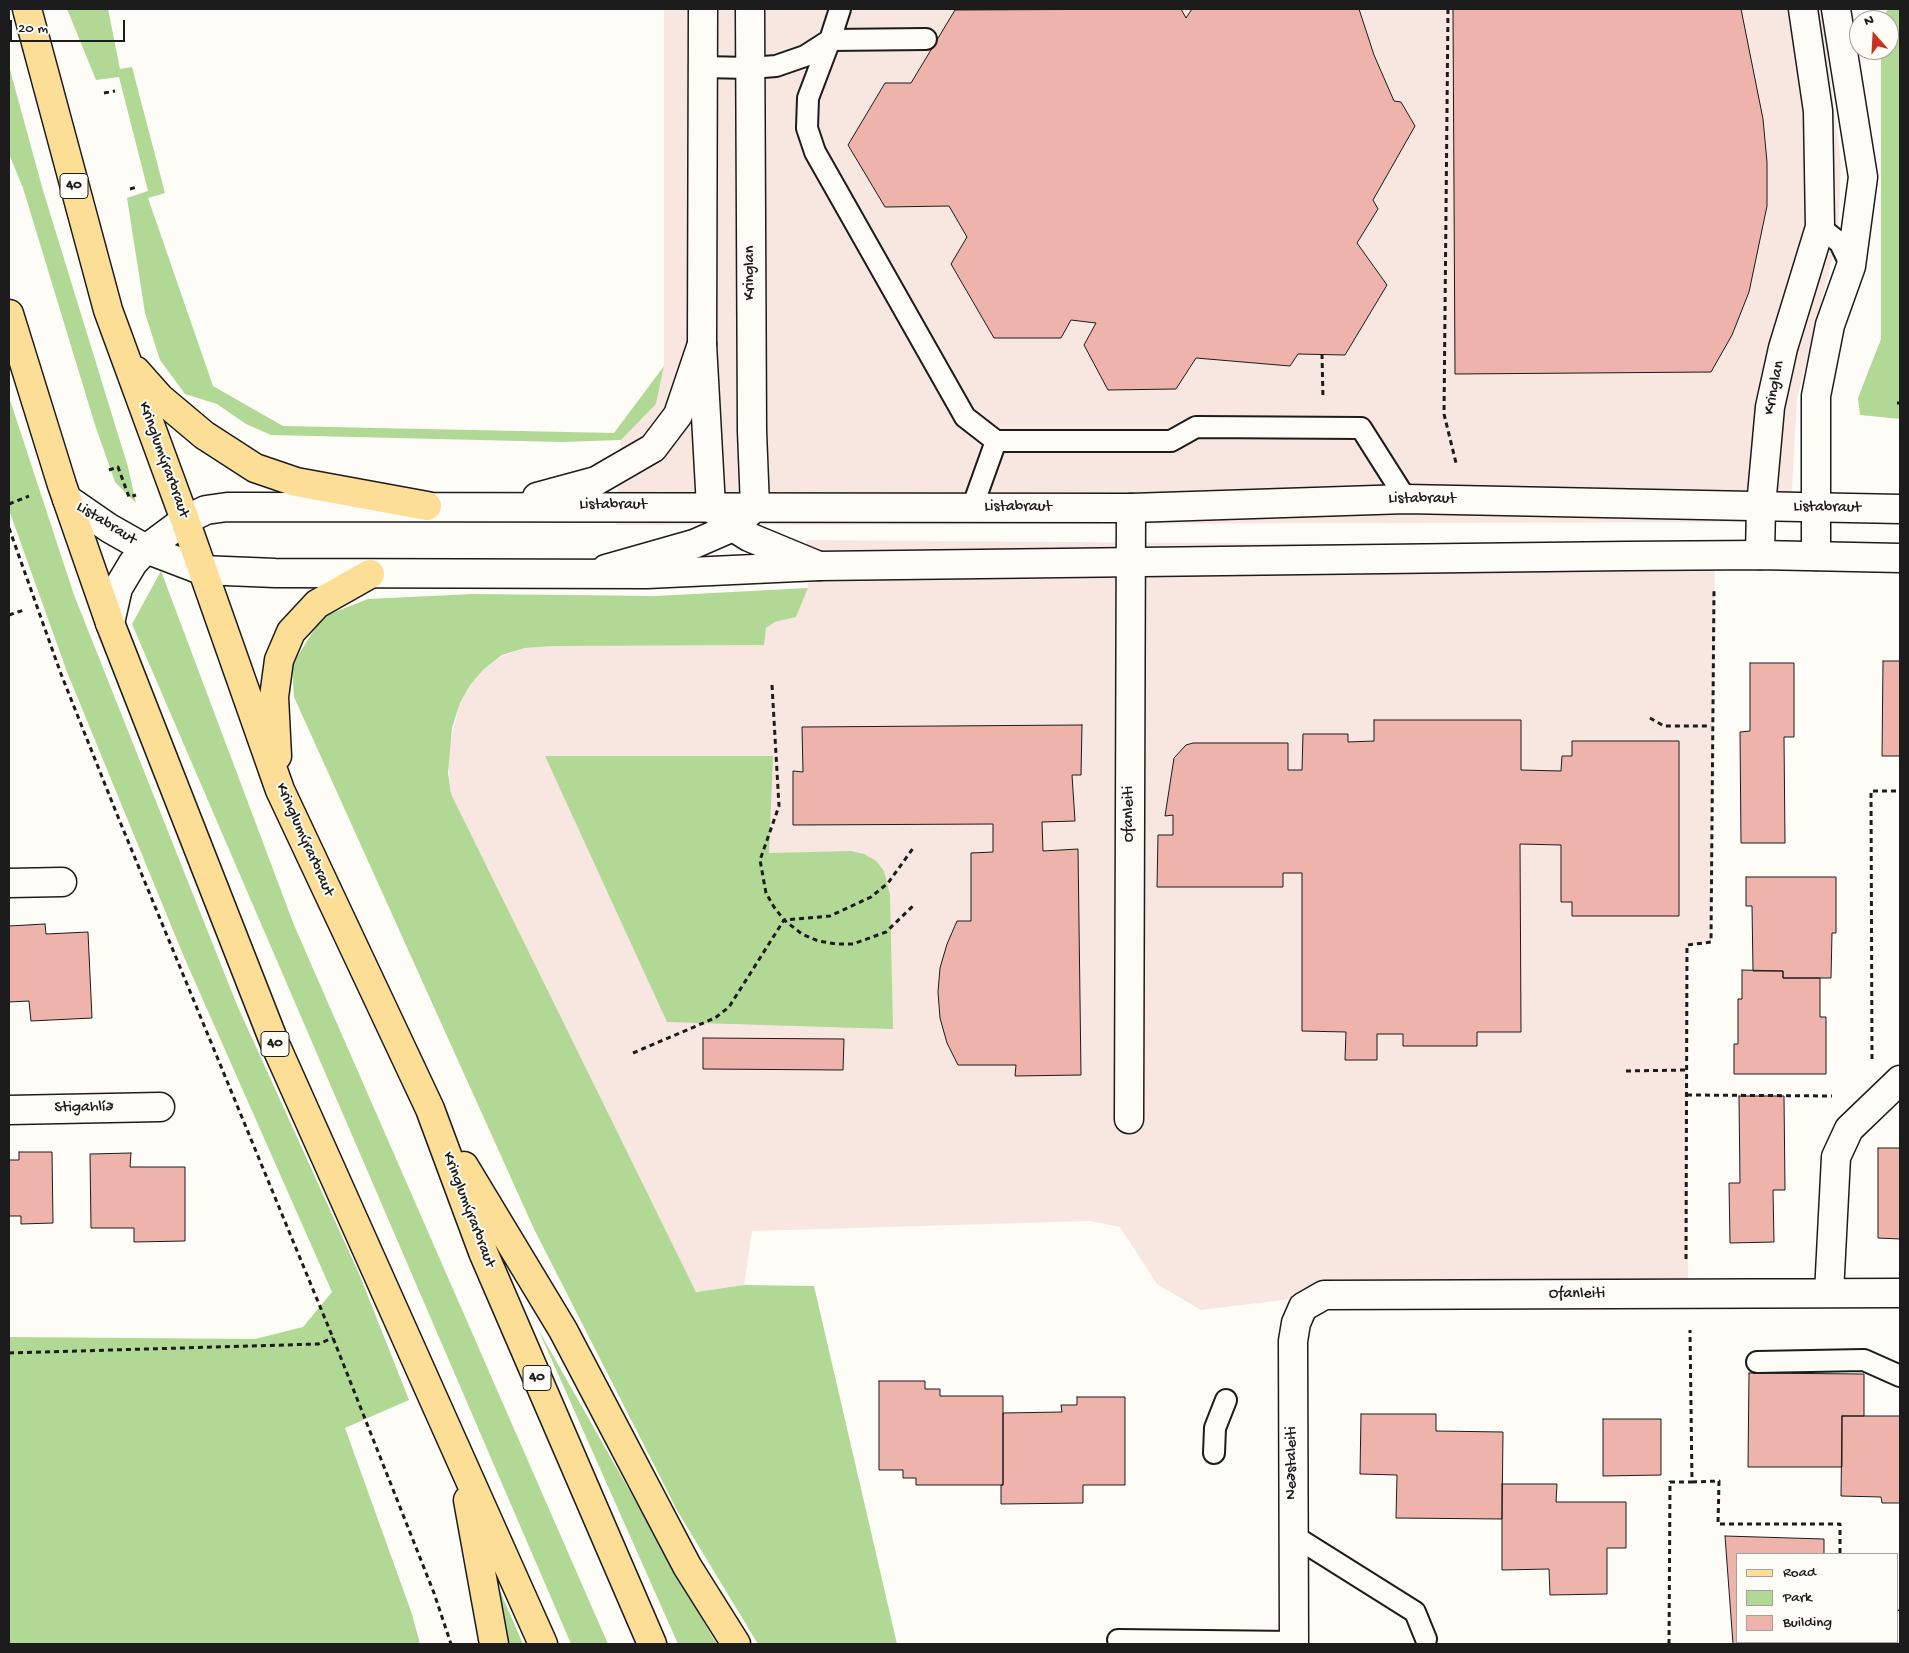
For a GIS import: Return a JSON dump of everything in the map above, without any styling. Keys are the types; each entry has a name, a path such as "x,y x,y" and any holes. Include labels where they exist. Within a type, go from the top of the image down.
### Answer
{"main road":[{"name":"Kringlumýrarbraut","path":"27,9 108,310 185,520 201,570 280,790 430,1109 483,1252 652,1644"},
{"name":"40","path":"9,314 67,499 110,623 275,1044 543,1644"},
{"path":"126,361 160,398 204,435 254,468 296,482 427,506"},
{"path":"280,790 274,734 274,697 279,660 291,632 317,604 370,574"},
{"path":"430,1109 563,1330 687,1566 736,1644"},
{"path":"460,1457 494,1644"}],"street":[{"path":"703,9 702,344 711,507 733,527 748,537 819,566"},
{"name":"Kringlan","path":"750,9 755,507"},
{"name":"Kringlan","path":"1760,555 1761,506 1770,407 1783,348 1820,227 1818,111 1803,9"},
{"path":"1816,556 1816,396 1830,325 1851,266 1863,177 1836,9"},
{"path":"503,506 596,480 653,448 678,415 702,344"},
{"name":"Listabraut","path":"67,499 109,528 146,548 201,570 370,574 647,574 819,566 1131,562 1760,555 1900,558"},
{"name":"Listabraut","path":"110,623 118,588 133,563 146,548 185,520 206,510 227,506 1131,508 1406,499 1900,509"},
{"path":"590,573 694,544 733,527 755,507"},
{"name":"Ofanleiti","path":"1129,1119 1131,508"},
{"path":"9,883 62,882"},
{"path":"1829,1292 1836,1157 1849,1129 1900,1080"},
{"name":"Stigahlíð","path":"9,1110 160,1107"},
{"name":"Ofanleiti","path":"1324,1295 1900,1293"},
{"name":"Neðstaleiti","path":"1294,1643 1293,1341 1296,1323 1303,1307 1324,1295"}],"lane":[{"path":"840,9 808,98 807,128 815,152 965,417 996,441 1171,441 1196,427 1361,428 1406,499"},
{"path":"703,67 750,68 776,66 805,56 830,40 926,38"},
{"path":"1820,227 1840,243 1851,266"},
{"path":"972,508 996,441"},
{"path":"1757,1362 1864,1360 1900,1376"},
{"path":"1214,1453 1215,1428 1226,1400"},
{"path":"1294,1536 1415,1612 1426,1639"},
{"path":"1118,1640 1294,1643"}],"path":[{"path":"1448,9 1444,414 1456,463"},
{"path":"104,93 115,91"},
{"path":"130,189 137,187"},
{"path":"1322,354 1324,428"},
{"path":"109,470 118,467 129,497 136,495"},
{"path":"9,504 38,493"},
{"path":"9,528 61,674 333,1338 434,1593 451,1644"},
{"path":"1686,1264 1687,945 1711,942 1711,726 1714,588"},
{"path":"9,615 24,610"},
{"path":"772,685 779,806 760,860 766,893 784,920 802,934 818,941 836,944 853,944 886,932 915,904"},
{"path":"1650,718 1664,726 1711,726"},
{"path":"1872,1068 1872,791 1900,791"},
{"path":"784,920 830,916 871,897 888,883 914,847"},
{"path":"633,1053 715,1018 730,1008 784,920"},
{"path":"1626,1071 1687,1070"},
{"path":"1687,1095 1851,1096 1864,1115"},
{"path":"1690,1330 1692,1482"},
{"path":"9,1353 318,1344 333,1338"},
{"path":"1669,1644 1670,1482 1719,1481 1718,1524 1840,1524 1840,1553"}],"shaded area":[{"path":"664,9 1822,9 1841,165 1838,236 1797,399 1790,522 616,525 621,440 656,404 664,366"},
{"path":"806,540 1715,547 1711,942 1687,946 1688,1294 1324,1295 1201,1310 1157,1284 1120,1227 1090,1221 752,1231 744,1285 696,1292 450,794 448,752 460,703 470,685 484,669 502,656 525,648 766,628 775,622 796,617 808,588"}],"green space":[{"path":"67,9 108,9 120,69 132,67 165,193 148,198 213,386 283,426 614,433 664,366 656,404 621,440 562,442 271,435 246,424 217,404 185,394 160,360 145,313 127,198 148,191 119,77 96,80"},
{"path":"1900,9 1900,419 1860,415 1858,398 1881,339 1881,60 1899,60 1899,10 1887,10"},
{"path":"9,66 42,187 128,467 136,503 115,482 95,425 23,188 9,154"},
{"path":"9,397 74,595 237,1005 360,1276 409,1400 345,1428 412,1614 420,1644 9,1644 9,1337 255,1339 303,1327 332,1292 184,957 67,672 9,510"},
{"path":"161,571 294,925 608,1644 571,1644 132,624"},
{"path":"808,588 796,617 775,622 766,628 764,645 553,646 525,648 502,655 484,669 470,685 460,703 452,728 448,773 451,794 696,1292 744,1285 814,1286 897,1644 758,1644 678,1512 534,1229 294,697 292,665 322,617 368,599 473,594 655,596"},
{"path":"545,756 773,756 769,853 851,851 864,854 876,861 884,871 890,895 893,1029 667,1022"},
{"path":"538,1329 710,1633 717,1644 678,1644"},
{"path":"500,1591 523,1644 508,1644"}],"building":[{"path":"1181,9 1186,18 1192,9 1359,9 1374,55 1394,101 1401,102 1415,126 1373,200 1378,209 1357,243 1387,285 1345,355 1298,354 1290,366 1196,358 1176,389 1108,390 1084,345 1096,323 1071,320 1061,338 994,338 951,264 967,237 949,206 885,207 848,145 885,83 911,83 955,10"},
{"path":"1453,9 1741,9 1763,119 1767,162 1767,206 1749,292 1732,335 1711,372 1455,374"},
{"path":"1883,661 1900,661 1900,756 1882,756"},
{"path":"1750,663 1794,663 1794,737 1784,737 1785,843 1741,843 1740,732 1750,731"},
{"path":"1374,720 1521,720 1521,770 1561,771 1562,756 1572,756 1572,741 1679,741 1679,916 1572,916 1572,902 1561,902 1561,845 1520,844 1521,1032 1477,1032 1477,1046 1403,1046 1403,1034 1377,1034 1377,1060 1345,1060 1346,1032 1302,1031 1302,873 1283,873 1283,887 1157,887 1158,835 1173,835 1173,815 1165,816 1174,758 1186,745 1193,743 1288,743 1288,770 1302,770 1303,734 1348,734 1348,742 1374,741"},
{"path":"1082,725 1081,775 1072,775 1075,821 1042,822 1043,851 1078,849 1081,1075 1015,1076 1016,1065 958,1065 947,1043 940,1018 938,992 940,968 947,944 957,921 971,921 971,853 993,852 993,824 793,825 793,771 803,772 802,727"},
{"path":"1746,877 1836,877 1836,933 1832,933 1831,978 1783,978 1783,971 1753,971 1752,906 1746,906"},
{"path":"45,924 46,934 88,932 92,1018 31,1021 29,1001 9,1002 9,926"},
{"path":"1742,970 1783,971 1783,978 1820,978 1820,1017 1826,1017 1826,1074 1734,1074 1734,1044 1738,1044 1738,999 1742,999"},
{"path":"703,1038 844,1039 843,1070 703,1069"},
{"path":"1739,1096 1784,1096 1785,1190 1773,1190 1774,1242 1730,1243 1729,1183 1740,1183"},
{"path":"1878,1148 1900,1148 1900,1239 1878,1238"},
{"path":"19,1152 52,1152 53,1223 21,1224 21,1216 9,1216 9,1160 19,1160"},
{"path":"131,1153 130,1167 185,1167 185,1241 134,1242 134,1228 91,1228 90,1154"},
{"path":"1749,1373 1864,1374 1864,1416 1842,1416 1842,1467 1748,1467"},
{"path":"879,1381 925,1381 925,1389 940,1389 940,1396 1003,1396 1003,1485 916,1485 916,1478 903,1478 903,1470 879,1470"},
{"path":"1077,1397 1125,1397 1125,1485 1083,1485 1083,1503 1001,1504 1001,1485 1003,1485 1003,1413 1062,1412 1061,1405 1077,1405"},
{"path":"1361,1414 1436,1414 1436,1431 1503,1432 1502,1519 1396,1518 1397,1475 1360,1474"},
{"path":"1842,1416 1900,1416 1900,1503 1882,1503 1881,1497 1841,1496"},
{"path":"1603,1419 1661,1419 1661,1475 1603,1476"},
{"path":"1502,1484 1557,1484 1556,1502 1626,1502 1626,1548 1607,1548 1607,1594 1550,1595 1549,1569 1502,1570"},
{"path":"1725,1536 1824,1539 1824,1553 1736,1553 1736,1643 1762,1643 1733,1644"},
{"path":"1840,1643 1841,1644 1757,1644"}]}
